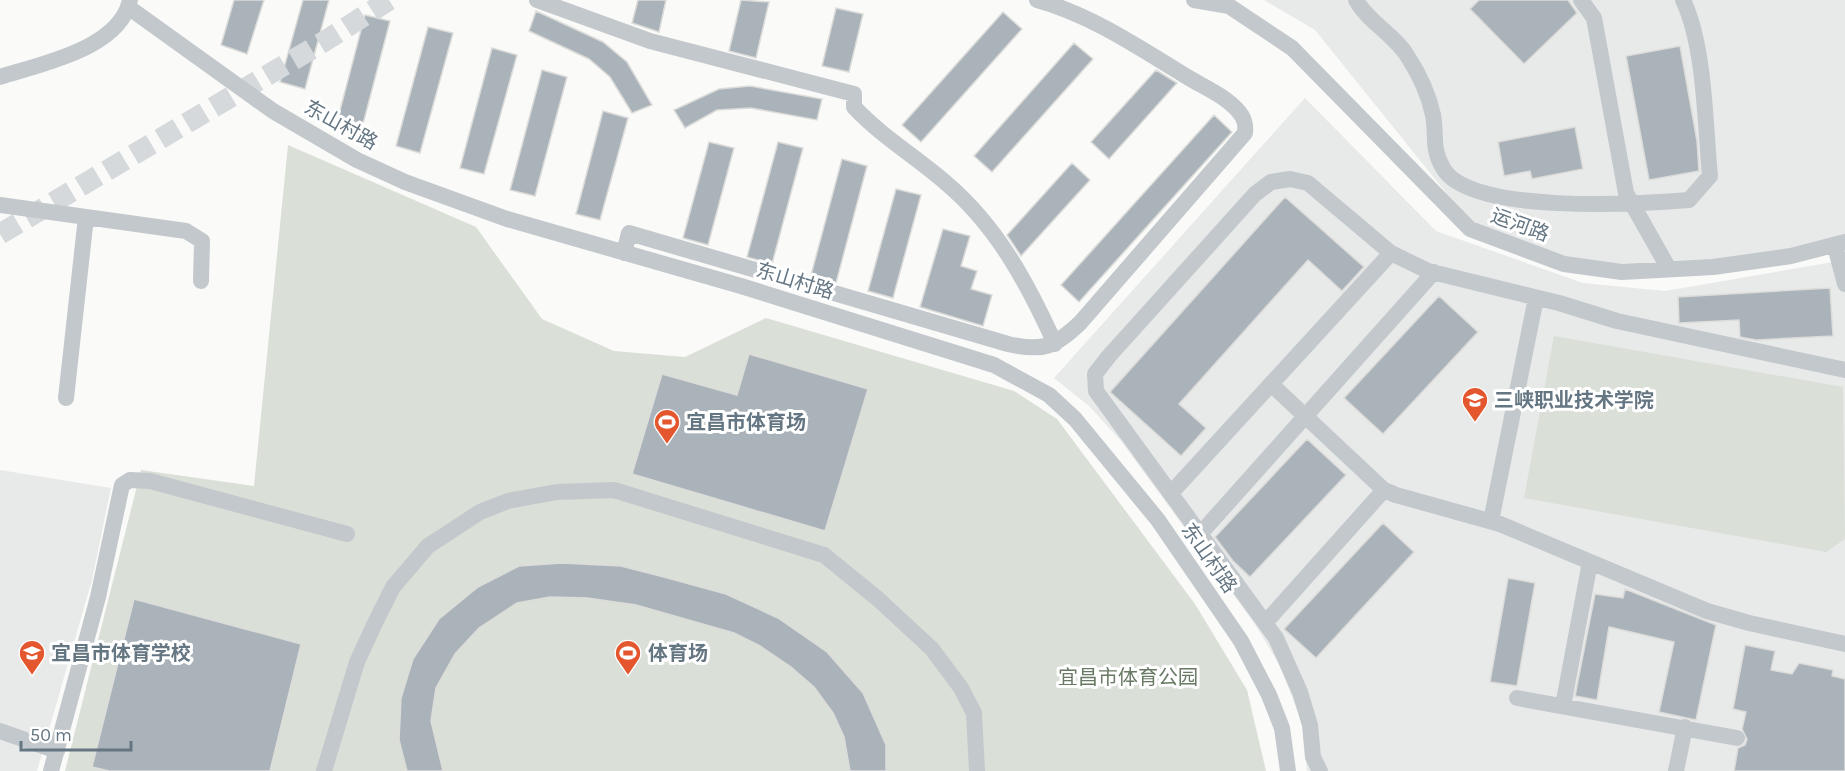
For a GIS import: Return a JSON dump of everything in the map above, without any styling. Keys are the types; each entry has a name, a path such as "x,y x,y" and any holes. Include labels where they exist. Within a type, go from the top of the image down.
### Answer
{"street":[{"path":"537,0 650,41 854,94 854,107 868,122 946,183 975,210 1010,256 1055,344"},
{"path":"624,253 629,233 1008,344 1042,348 1055,344 1080,323 1245,133 1246,123 1239,112 1225,100 1150,54 1094,22 1037,0"},
{"name":"运河路","path":"1194,0 1229,6 1292,48 1470,229 1564,264 1622,272 1780,258 1840,244"},
{"path":"1356,0 1408,55 1434,117 1433,142 1444,170 1470,190 1538,203 1633,205 1689,200 1710,176 1696,42 1690,15 1683,0"},
{"path":"1587,1 1594,18 1626,193 1669,269"},
{"path":"0,77 84,50 117,25 129,4"},
{"name":"东山村路","path":"129,4 229,82 273,111 357,159 405,182 507,219 994,365 1049,395 1076,419 1158,520 1241,641 1269,695 1282,728 1288,771"},
{"path":"1320,771 1313,757 1310,725 1300,692 1276,638 1172,492 1106,408 1096,391 1095,374 1255,194 1271,182 1290,179 1308,183 1391,253 1434,272 1617,321 1845,370"},
{"path":"0,205 186,231 202,240 201,281"},
{"path":"66,398 86,217"},
{"path":"1840,244 1845,284"},
{"path":"1172,492 1391,253"},
{"path":"1201,533 1434,272"},
{"path":"1491,521 1536,298"},
{"path":"1271,384 1384,489 1396,495 1491,521 1707,610 1749,623 1845,644"},
{"path":"51,771 98,597 122,484 130,480 150,481 347,534"},
{"path":"1266,622 1384,489"},
{"path":"324,771 357,662 374,625 393,587 428,546 480,512 508,501 557,492 614,490 824,555 878,599 932,649 961,688 975,713 977,771"},
{"path":"1563,706 1590,562"},
{"path":"1517,698 1737,738"},
{"path":"1676,771 1685,727"},
{"path":"0,731 57,751"}],"shaded area":[{"path":"1264,0 1845,0 1845,238 1764,256 1657,266 1566,260 1472,225 1315,30"},
{"name":"三峡职业技术学院","path":"1305,98 1436,231 1583,283 1665,291 1845,260 1845,771 1307,771 1303,725 1279,664 1254,623 1121,441 1089,406 1054,378"},
{"name":"宜昌市体育学校","path":"0,470 111,488 92,580 37,771 0,771"}],"green space":[{"name":"宜昌市体育场","path":"288,145 476,227 542,319 614,351 685,357 766,318 1014,391 1057,419 1195,604 1247,690 1266,771 65,771 141,470 254,486"},
{"path":"1554,336 1843,387 1845,539 1826,552 1524,498"}],"building":[{"path":"234,0 264,0 247,54 221,45"},
{"path":"303,0 329,0 305,89 280,82"},
{"path":"638,0 666,0 659,32 632,23"},
{"path":"741,0 769,2 756,58 729,51"},
{"path":"1479,0 1568,0 1577,13 1524,64 1470,9"},
{"path":"836,8 863,14 849,72 822,66"},
{"path":"536,11 603,42 627,62 652,105 632,113 610,77 589,59 529,31"},
{"path":"1003,12 1022,29 921,142 902,125"},
{"path":"365,15 390,21 363,124 338,118"},
{"path":"428,27 453,33 420,153 396,146"},
{"path":"1074,43 1093,59 992,172 974,156"},
{"path":"1680,46 1697,141 1699,171 1649,180 1626,56"},
{"path":"492,48 517,55 484,174 460,168"},
{"path":"542,70 567,77 535,196 510,190"},
{"path":"1156,70 1177,83 1109,159 1091,142"},
{"path":"750,86 822,99 817,120 751,108 717,110 685,128 674,110 719,89"},
{"path":"603,111 628,118 600,220 576,214"},
{"path":"1214,115 1232,132 1079,302 1061,285"},
{"path":"1575,127 1583,169 1532,179 1530,171 1504,176 1498,142"},
{"path":"709,142 734,148 708,245 683,238"},
{"path":"778,142 803,148 772,264 747,257"},
{"path":"842,159 867,166 836,283 811,275"},
{"path":"1072,163 1090,180 1021,256 1007,235"},
{"path":"896,189 921,195 893,298 868,291"},
{"path":"1285,197 1364,267 1342,291 1308,260 1179,404 1206,428 1181,456 1110,392"},
{"path":"943,229 970,236 961,266 977,271 971,289 992,295 983,326 920,307"},
{"path":"1830,288 1833,336 1756,340 1740,337 1739,320 1679,323 1678,297"},
{"path":"1439,296 1478,332 1383,434 1344,398"},
{"path":"749,354 868,389 825,531 632,474 662,374 737,395"},
{"path":"1307,439 1346,475 1250,577 1233,561 1215,537"},
{"path":"1383,523 1414,552 1316,658 1284,629"},
{"path":"562,563 621,566 726,594 778,618 827,652 863,693 886,745 886,771 850,771 844,737 833,713 814,687 791,667 760,646 734,633 636,605 587,598 550,597 517,603 479,628 455,654 436,688 431,721 443,771 407,771 399,740 401,698 413,659 439,619 478,587 519,566"},
{"path":"1508,578 1535,583 1517,686 1490,682"},
{"path":"1625,589 1716,625 1696,720 1659,712 1674,642 1609,627 1597,700 1575,696 1595,594 1623,598"},
{"path":"134,599 301,644 270,771 109,771 92,767"},
{"path":"1745,645 1775,651 1771,670 1792,674 1799,663 1833,670 1832,676 1845,679 1845,771 1734,771 1738,748 1745,745 1747,739 1742,729 1746,712 1733,709"}],"tunnel":[{"path":"0,234 325,41 389,0"}],"place":[{"name":"三峡职业技术学院","path":"1475,423"},
{"name":"宜昌市体育场","path":"667,445"},
{"name":"宜昌市体育学校","path":"32,676"},
{"name":"体育场","path":"628,676"}],"park label":[{"name":"宜昌市体育公园","path":"1128,677"}]}
